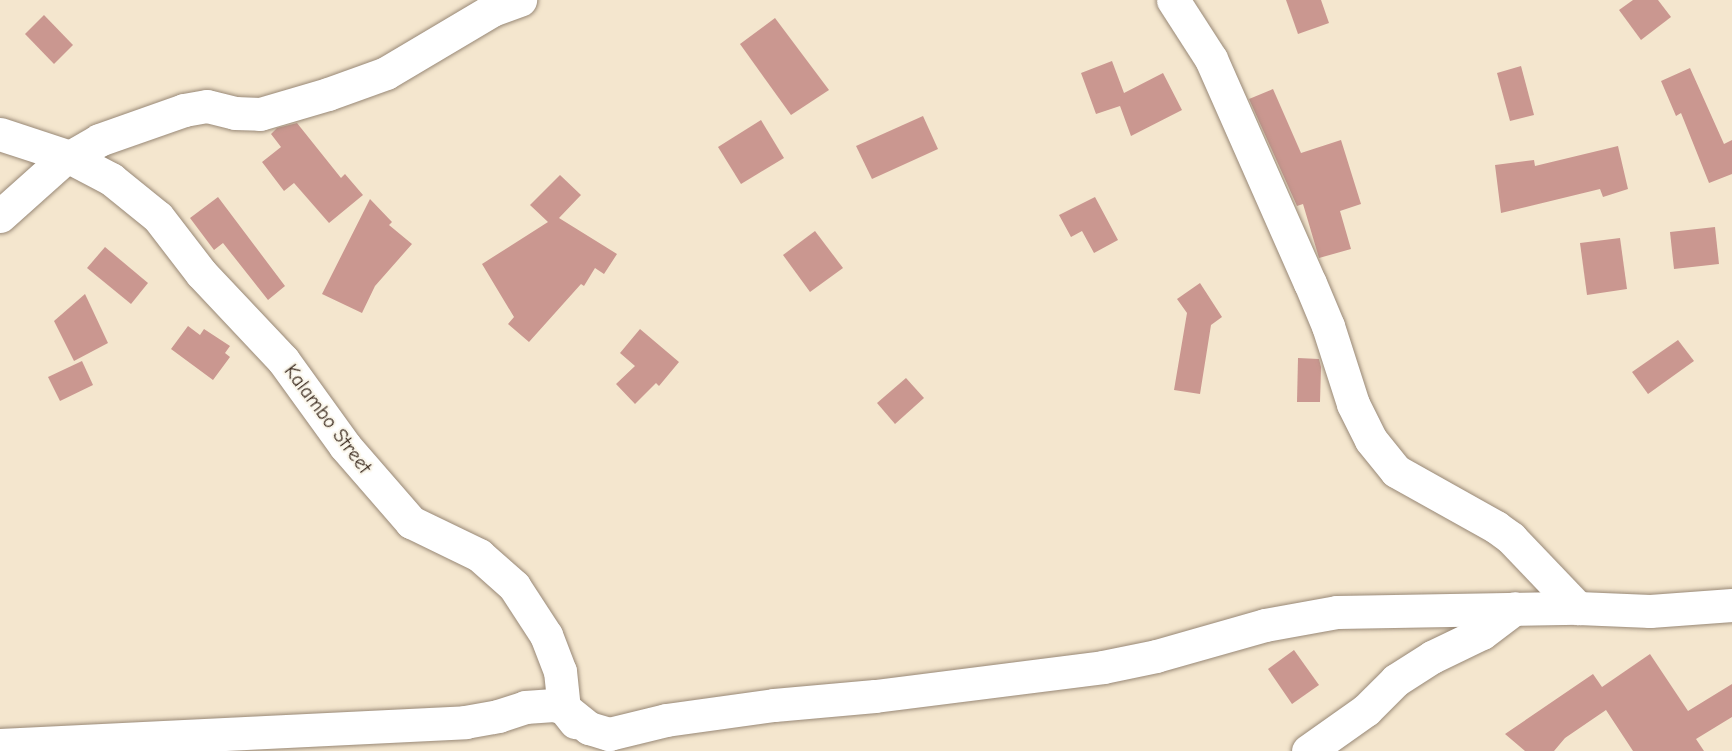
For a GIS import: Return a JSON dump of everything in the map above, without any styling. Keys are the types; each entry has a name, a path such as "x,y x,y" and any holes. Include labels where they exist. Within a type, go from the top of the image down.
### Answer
{"street":[{"path":"0,216 68,156 99,140 184,110 207,106 236,113 260,114 328,94 386,73 492,10 520,0"},
{"path":"1173,0 1211,59 1310,283 1328,326 1353,404 1371,440 1396,471 1496,527 1511,538 1578,608"},
{"name":"Kalambo Street","path":"0,134 68,156 111,179 158,217 201,273 283,360 345,446 411,522 479,555 514,586 528,604 555,655 560,671 564,708"},
{"path":"0,746 465,722 498,716 525,706 554,705 564,708 589,728 609,734 666,720 774,705 875,696 1103,667 1156,656 1265,625 1337,612 1578,608 1650,611 1732,605"},
{"path":"1308,751 1366,710 1396,680 1432,657 1482,633 1515,609"},
{"path":"564,708 599,751"}],"building":[{"path":"1286,0 1321,0 1329,23 1298,34"},
{"path":"1633,0 1658,0 1671,17 1641,40 1619,10"},
{"path":"44,15 73,45 54,64 25,34"},
{"path":"775,18 829,90 791,115 740,44"},
{"path":"1112,61 1124,93 1163,73 1182,110 1131,136 1120,106 1096,114 1081,73"},
{"path":"1521,66 1534,115 1510,121 1497,73"},
{"path":"1690,68 1724,144 1732,140 1732,174 1709,183 1681,113 1676,116 1661,81"},
{"path":"1273,89 1301,153 1341,140 1361,204 1340,211 1351,249 1319,258 1303,204 1297,206 1249,99"},
{"path":"923,116 938,149 872,179 856,146"},
{"path":"761,120 784,158 741,184 718,147"},
{"path":"297,123 341,178 345,174 363,195 329,223 294,183 284,191 262,162 281,147 271,134 277,128"},
{"path":"1618,146 1628,189 1603,197 1600,189 1501,213 1495,165 1534,160 1535,166"},
{"path":"560,175 581,195 559,218 617,254 604,274 595,268 584,286 581,284 529,342 508,324 514,317 482,264 548,222 530,205"},
{"path":"218,197 285,286 268,300 223,243 214,250 190,218"},
{"path":"1095,197 1118,240 1094,253 1082,231 1071,237 1059,215"},
{"path":"370,199 392,222 389,225 412,244 375,286 362,313 322,294"},
{"path":"1715,227 1719,264 1674,269 1670,232"},
{"path":"815,231 843,268 810,292 783,255"},
{"path":"1620,238 1627,289 1587,295 1580,243"},
{"path":"105,247 148,283 131,304 87,268"},
{"path":"1200,283 1222,317 1211,325 1200,394 1174,390 1187,313 1177,299"},
{"path":"85,294 108,343 74,361 54,321"},
{"path":"188,326 200,335 204,329 230,346 225,353 230,357 213,380 171,349"},
{"path":"640,329 679,362 659,386 656,383 635,404 616,384 635,366 620,353"},
{"path":"1678,340 1694,361 1648,394 1632,372"},
{"path":"1298,358 1319,359 1321,367 1320,402 1297,402"},
{"path":"82,361 93,385 60,401 48,377"},
{"path":"906,378 924,398 895,424 877,403"},
{"path":"1294,650 1319,685 1292,704 1268,669"},
{"path":"1650,654 1688,711 1732,684 1732,717 1696,739 1704,751 1633,751 1606,710 1565,738 1554,751 1525,751 1505,734 1593,674 1602,687"}]}
